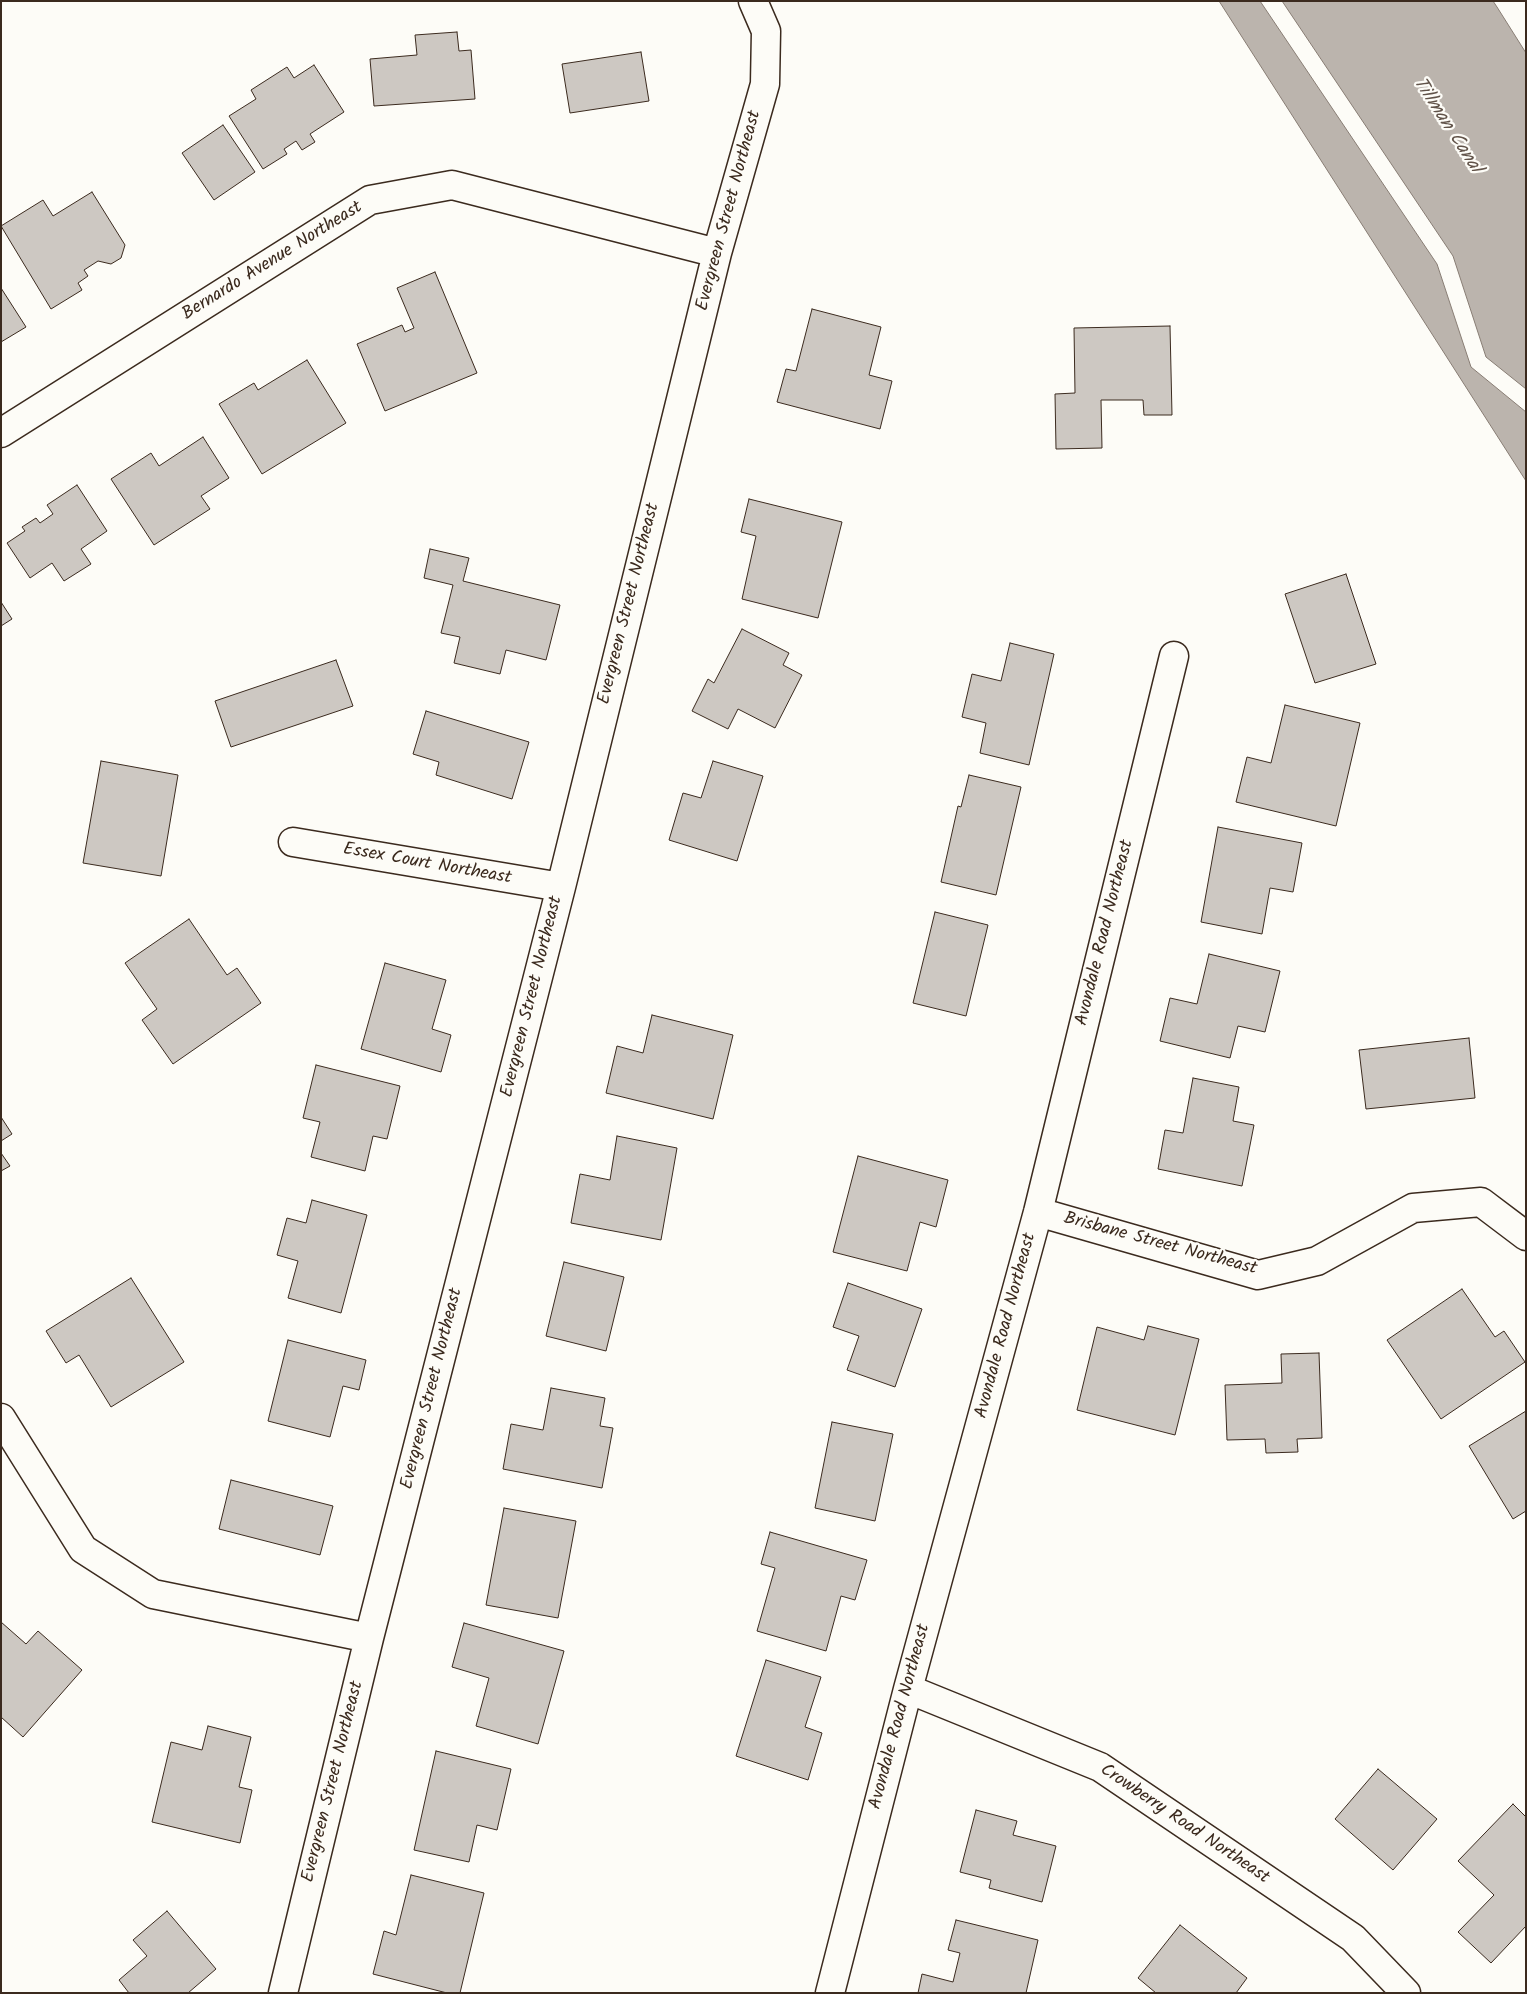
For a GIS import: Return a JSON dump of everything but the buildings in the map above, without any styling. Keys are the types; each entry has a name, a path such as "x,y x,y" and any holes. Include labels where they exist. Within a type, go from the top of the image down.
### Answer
{"street":[{"name":"Evergreen Street Northeast","path":"283,1993 369,1638 560,888 717,253 764,84 766,31 753,1"},
{"name":"Bernardo Avenue Northeast","path":"1,433 370,200 452,185 717,253"},
{"name":"Avondale Road Northeast","path":"830,1993 908,1689 1038,1212 1174,656"},
{"name":"Essex Court Northeast","path":"293,842 560,888"},
{"name":"Brisbane Street Northeast","path":"1038,1212 1258,1275 1317,1261 1413,1208 1481,1202 1526,1236"},
{"path":"1,1418 83,1549 153,1594 369,1638"},
{"name":"Crowberry Road Northeast","path":"908,1689 1100,1767 1353,1938 1406,1993"}],"water":[{"path":"1219,1 1260,1 1437,264 1471,367 1526,412 1526,481"},
{"name":"Tillman Canal","path":"1282,1 1493,1 1526,53 1526,389 1486,357 1453,256"}]}
